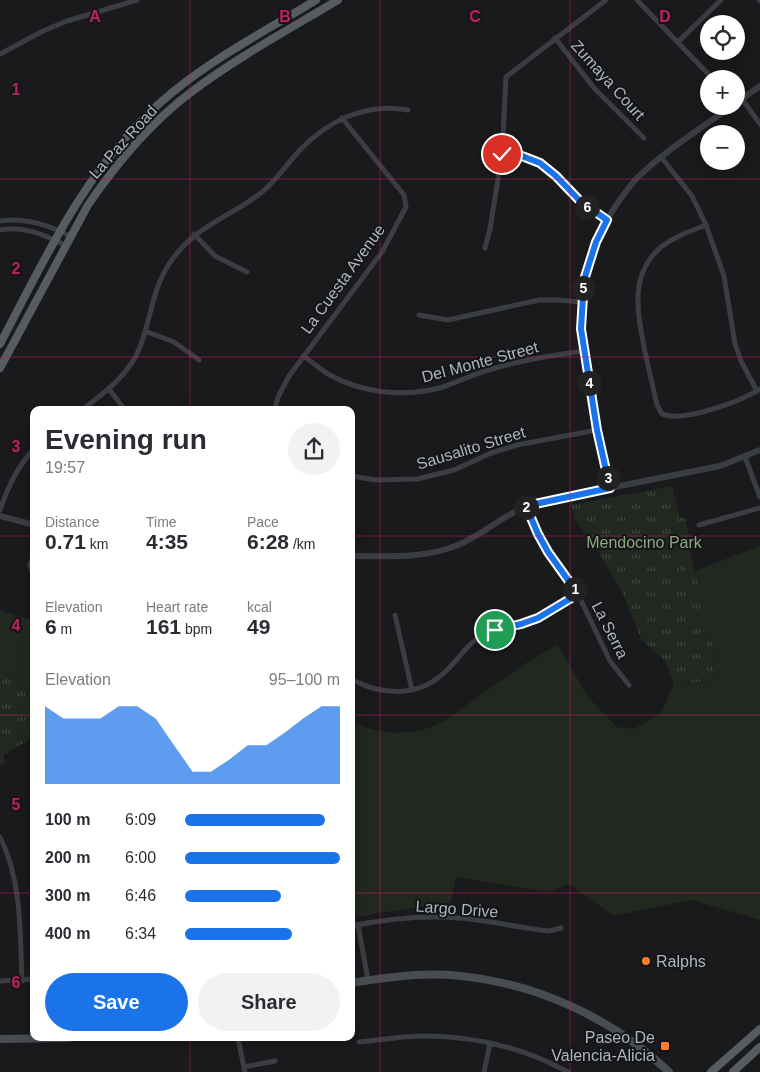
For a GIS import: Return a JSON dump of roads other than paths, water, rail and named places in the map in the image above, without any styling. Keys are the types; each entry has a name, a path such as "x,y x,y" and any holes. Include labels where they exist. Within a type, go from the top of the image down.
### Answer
{"main road":[{"name":"La Paz Road","path":"0,344 74,207 124,139 162,101 196,75 228,53 316,0"},
{"name":"La Paz Road","path":"0,368 70,236 103,184 137,143 188,94 228,66 338,0"},
{"path":"355,982 411,975 462,976 530,991 572,1006 620,1032 654,1057 669,1072"},
{"path":"711,1072 760,1029"},
{"path":"0,1039 30,1039"},
{"path":"733,1072 760,1047"}],"street":[{"path":"0,54 51,27 119,3 137,0"},
{"path":"485,248 490,229 502,154 504,83 506,77 606,0"},
{"path":"637,0 704,70"},
{"path":"678,42 720,0"},
{"name":"Zumaya Court","path":"555,38 594,88 644,138"},
{"path":"745,97 760,86"},
{"path":"87,406 109,389 130,365 140,347 158,283 180,249 194,234 262,193 314,136 342,118 362,111 390,107 408,110"},
{"path":"745,108 760,124"},
{"path":"610,488 597,430 583,351 581,329 582,302 584,280 589,261 607,220 620,199 637,178 661,157 719,115"},
{"name":"La Cuesta Avenue","path":"275,406 289,376 382,252 406,207 404,195 342,118"},
{"path":"502,154 522,156 540,163 556,176 580,201 607,220"},
{"path":"661,157 692,196 706,225 724,276 735,344 741,361 759,390 733,403 672,417 662,414 657,405 636,302 640,280 648,263 660,248 677,236 706,225"},
{"path":"0,221 11,219 43,224 70,236"},
{"path":"0,230 18,229 34,231 65,245"},
{"path":"194,234 215,256 246,272"},
{"path":"419,315 448,320 539,300 582,302"},
{"path":"145,331 174,342 199,360"},
{"name":"Del Monte Street","path":"303,356 328,374 358,387 388,392 415,392 441,387 488,370 527,360 583,351"},
{"path":"109,389 122,406"},
{"name":"Sausalito Street","path":"355,477 376,480 417,479 454,470 491,453 517,445 597,430"},
{"path":"355,556 432,553 457,546 483,533 504,518 526,506 720,466 760,450"},
{"path":"0,510 14,476 30,453"},
{"path":"745,457 760,497"},
{"name":"La Serra","path":"526,506 548,552 578,594 610,661 629,685"},
{"path":"699,525 760,508"},
{"path":"0,516 30,524"},
{"path":"355,680 379,691 396,692 412,690 432,682 446,672 478,638 495,630 538,618 578,594"},
{"path":"395,614 412,690"},
{"path":"0,837 11,869 19,908 22,981"},
{"name":"Largo Drive","path":"355,925 386,919 419,917 459,918 549,931 561,928"},
{"path":"358,924 368,980"},
{"path":"0,981 30,980"},
{"path":"359,1042 423,1036 463,1038 490,1043 530,1055 568,1072"},
{"path":"239,1041 245,1069 275,1061"},
{"path":"484,1072 490,1043"}],"place":[{"name":"Ralphs","path":"646,961"},
{"name":"Paseo De Valencia-Alicia","path":"665,1046"}],"park label":[{"name":"Mendocino Park","path":"644,542"}]}
